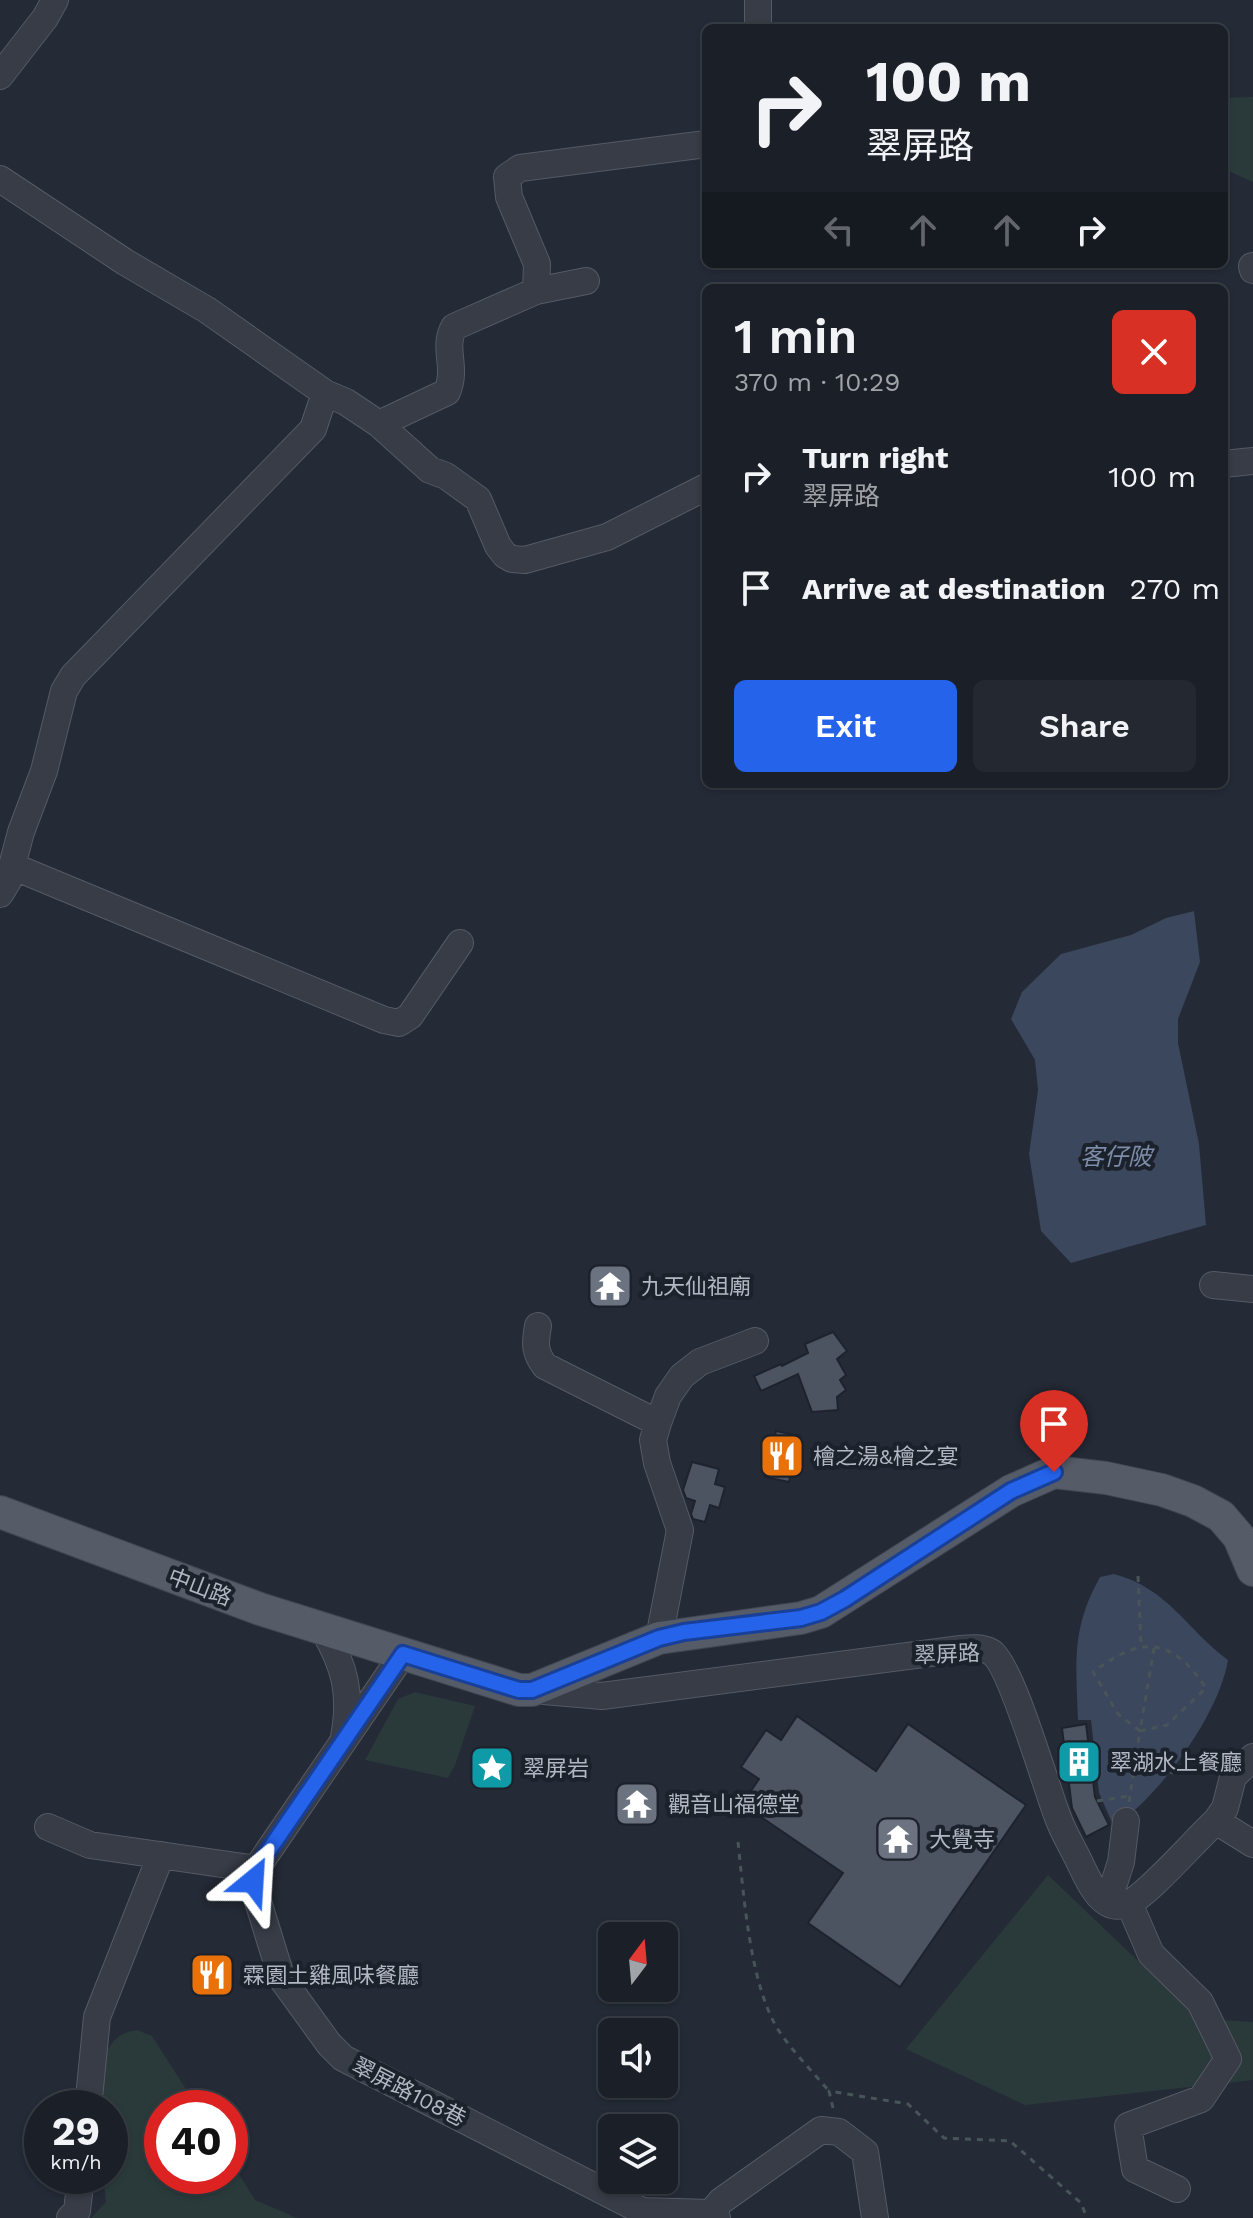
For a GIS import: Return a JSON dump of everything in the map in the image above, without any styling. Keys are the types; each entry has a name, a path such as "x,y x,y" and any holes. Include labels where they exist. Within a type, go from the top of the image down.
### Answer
{"main road":[{"path":"532,1690 659,1638 684,1632 801,1618 821,1612 1011,1491 1054,1472 1106,1478 1162,1490 1193,1501 1221,1516 1239,1537 1253,1570"},
{"name":"中山路","path":"0,1512 260,1609 403,1654"},
{"name":"翠屏路","path":"403,1654 519,1690 532,1690"}],"street":[{"path":"0,76 45,18 55,0"},
{"path":"758,0 758,24"},
{"path":"536,291 537,264 509,197 507,177 520,168 702,145"},
{"path":"0,179 125,262 207,310 325,393 346,402 379,424 430,470 463,486 478,499 498,546 512,559 525,560 607,537 702,489"},
{"path":"379,424 447,392 453,377 448,338 454,327 536,291 586,281"},
{"path":"0,894 12,866 10,827 44,771 64,691 73,676 313,429 325,393"},
{"path":"1228,464 1253,461"},
{"path":"12,866 384,1020 399,1023 410,1016 460,943"},
{"path":"1213,1285 1253,1289"},
{"path":"538,1326 535,1345 537,1356 545,1366 658,1423"},
{"path":"659,1638 680,1530 657,1463 653,1440 658,1423 668,1396 682,1376 700,1362 755,1341"},
{"path":"323,1629 339,1655 348,1688 344,1740"},
{"name":"翠屏路","path":"532,1690 602,1696 981,1648 992,1652 1001,1661 1058,1820 1095,1893 1118,1903"},
{"path":"48,1827 90,1845 256,1869 403,1654"},
{"path":"1118,1903 1216,1821 1225,1808 1233,1777 1253,1757"},
{"path":"1128,1808 1118,1903 1151,1954 1200,2002 1228,2059 1201,2099 1128,2126 1135,2169 1177,2189"},
{"path":"1216,1821 1253,1844"},
{"path":"90,2090 97,2017 161,1855"},
{"name":"翠屏路108巷","path":"256,1869 253,1881 256,1895 282,1979 329,2044 343,2058 641,2214 714,2216 721,2201 821,2130 839,2132"},
{"path":"839,2132 865,2152 875,2218"},
{"path":"70,2218 77,2211 79,2194"}],"path":[{"path":"1138,1576 1141,1645"},
{"path":"1141,1645 1164,1649 1180,1658 1193,1669 1206,1688 1167,1725 1140,1731 1118,1714 1093,1672 1115,1655 1141,1645"},
{"path":"1097,1801 1128,1808 1154,1648"},
{"path":"1135,1763 1173,1773"},
{"path":"738,1842 747,1923 760,1983 779,2032 829,2091 839,2132"},
{"path":"829,2091 908,2104 944,2138 1010,2141 1081,2203 1087,2218"}],"shaded area":[{"path":"1253,97 1253,182 1228,171 1228,98"},
{"path":"415,1692 475,1706 448,1778 365,1760 398,1699"},
{"path":"1048,1875 1199,2019 1253,2022 1253,2080 1025,2105 906,2049"},
{"path":"137,2030 152,2036 186,2090 144,2090 144,2194 248,2194 248,2189 255,2200 297,2218 91,2218 106,2202 105,2194 128,2194 128,2090 99,2090 104,2059 115,2040 124,2033"}],"water":[{"name":"客仔陂","path":"1194,911 1200,962 1178,1019 1178,1043 1199,1144 1206,1225 1071,1263 1041,1231 1029,1154 1038,1090 1035,1060 1011,1019 1022,992 1061,954 1131,935 1166,918"},
{"path":"1114,1574 1133,1580 1163,1599 1228,1660 1213,1705 1185,1752 1150,1795 1114,1827 1099,1793 1091,1720 1078,1720 1076,1663 1080,1630 1091,1596 1100,1577"}],"building":[{"path":"833,1332 847,1351 837,1359 846,1375 840,1380 846,1390 837,1397 838,1410 812,1412 798,1374 761,1391 754,1376 808,1353 805,1344"},
{"name":"檜之湯&檜之宴","path":"776,1431 800,1436 789,1482 765,1477"},
{"path":"692,1462 719,1469 715,1484 725,1487 719,1508 710,1505 705,1522 693,1519 691,1514 695,1501 686,1498 683,1490"},
{"name":"大覺寺","path":"797,1716 876,1771 908,1724 1026,1805 900,1987 808,1923 843,1873 742,1804 759,1779 741,1767 766,1730 781,1740"},
{"name":"翠湖水上餐廳","path":"1086,1724 1095,1797 1109,1825 1086,1837 1072,1808 1062,1728"}],"place":[{"name":"九天仙祖廟","path":"610,1286"},
{"name":"檜之湯&檜之宴","path":"782,1456"},
{"name":"翠湖水上餐廳","path":"1079,1762"},
{"name":"翠屏岩","path":"492,1768"},
{"name":"觀音山福德堂","path":"637,1804"},
{"name":"大覺寺","path":"898,1839"},
{"name":"霖園土雞風味餐廳","path":"212,1975"}],"route":[{"path":"253,1881 256,1869 403,1654 519,1690 532,1690 659,1638 684,1632 801,1618 821,1612 845,1599 1011,1491 1054,1472"}]}
